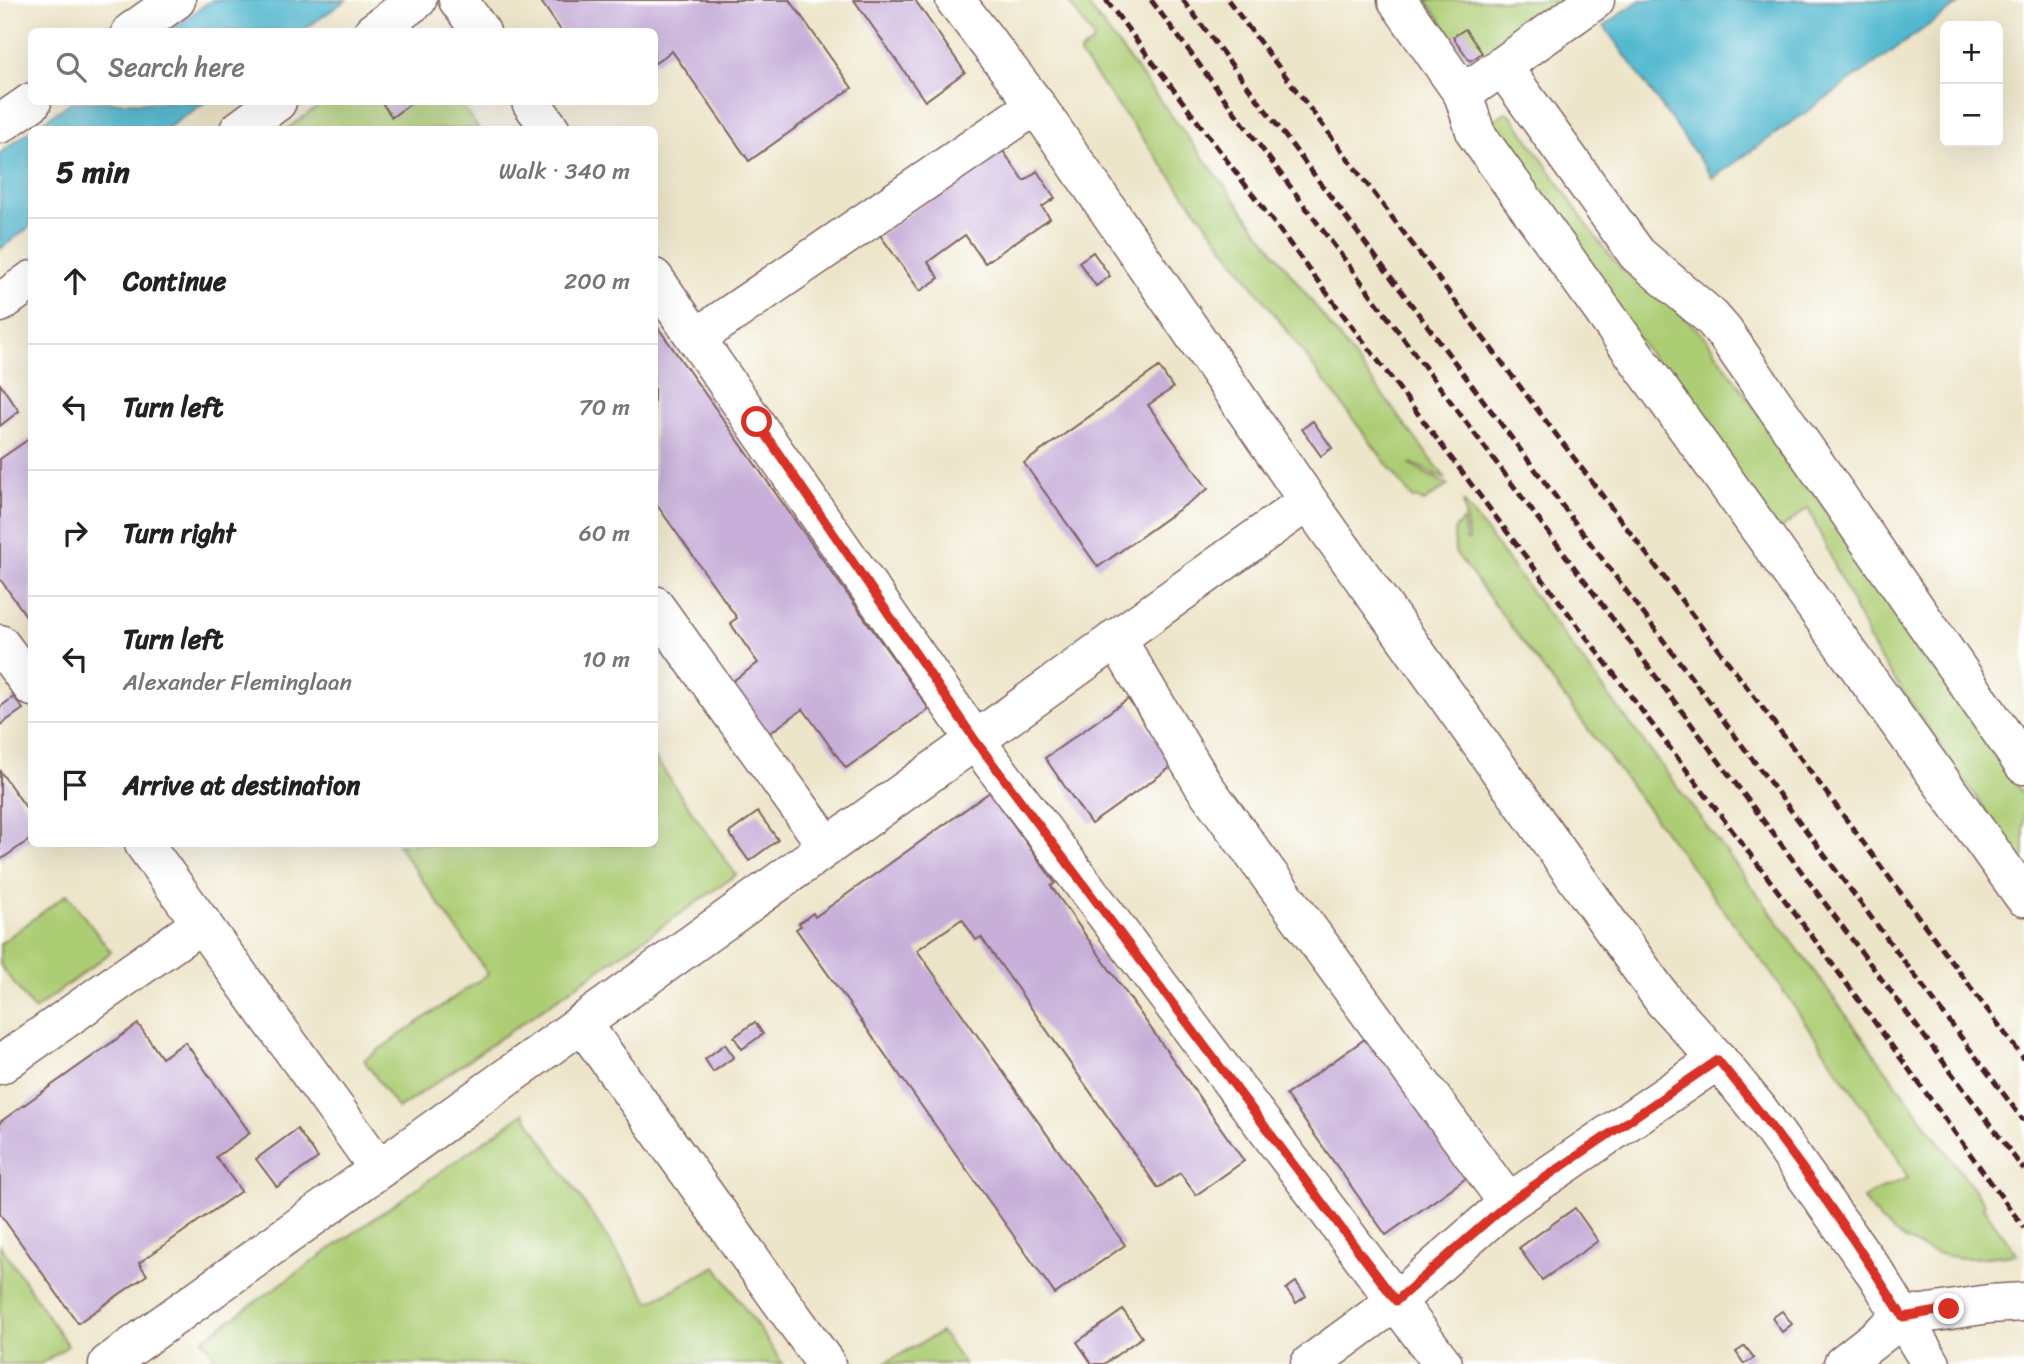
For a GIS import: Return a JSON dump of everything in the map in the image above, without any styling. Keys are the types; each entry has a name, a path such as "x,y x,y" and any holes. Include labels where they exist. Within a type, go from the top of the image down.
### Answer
{"street":[{"path":"137,28 176,0"},
{"path":"378,28 417,0"},
{"path":"458,0 478,28"},
{"path":"955,0 1036,106 1308,500 1664,1001 1758,1109 1878,1277 1931,1364"},
{"path":"1397,0 1463,94 1476,134 2024,897"},
{"path":"1463,94 1595,0"},
{"path":"1502,66 1637,254 1711,317 1724,332 2024,765"},
{"path":"0,124 28,105"},
{"path":"244,126 273,105"},
{"path":"533,105 548,126"},
{"path":"696,338 1036,106"},
{"path":"0,303 28,283"},
{"path":"658,284 975,740 1443,1364"},
{"path":"108,1364 1308,500"},
{"path":"658,611 827,846"},
{"path":"1116,638 1204,786 1508,1203"},
{"path":"0,644 28,682"},
{"path":"146,847 379,1169"},
{"path":"0,1065 202,923"},
{"path":"583,1023 826,1364"},
{"path":"1310,1364 1396,1301 1508,1203 1718,1060"},
{"path":"1843,1364 1903,1317 1989,1304 2024,1302"}],"green space":[{"path":"1067,0 1084,0 1446,479 1411,463 1410,465 1448,485 1424,502 1413,499 1080,55 1094,38"},
{"path":"1426,0 1565,0 1486,56 1471,62"},
{"path":"321,105 461,105 477,126 291,126"},
{"path":"1506,112 1512,116 1620,268 1669,303 1706,338 2024,796 2024,866 1874,650 1808,508 1777,532 1485,125"},
{"path":"1463,501 1759,896 1985,1205 1983,1207 2017,1254 1968,1258 1937,1253 1895,1233 1873,1212 1864,1199 1908,1178 1894,1152 1771,973 1455,552 1454,530 1463,520 1466,540 1469,540"},
{"path":"658,762 736,875 398,1109 364,1060 488,974 399,847 658,847"},
{"path":"67,894 111,952 34,1010 0,965 0,944"},
{"path":"524,1113 650,1302 716,1266 783,1364 220,1364 203,1339"},
{"path":"0,1245 68,1346 41,1364 0,1364"},
{"path":"941,1332 964,1364 883,1364"}],"water":[{"path":"212,0 346,0 306,28 173,28"},
{"path":"1640,0 1964,0 1713,178 1604,26"},
{"path":"67,105 201,105 170,126 37,126"},
{"path":"28,132 28,228 0,249 0,153"}],"building":[{"path":"540,0 790,0 852,88 749,161 672,51 658,61 658,28 559,28"},
{"path":"854,0 915,0 965,72 925,101"},
{"path":"1465,29 1482,53 1470,61 1453,37"},
{"path":"383,105 409,105 392,117"},
{"path":"1001,148 1023,180 1037,171 1055,198 1042,207 1050,218 985,263 965,235 928,262 939,278 920,291 880,235"},
{"path":"1093,252 1110,276 1096,286 1079,262"},
{"path":"658,328 929,709 846,768 803,709 767,735 730,683 758,663 730,623 737,618 658,507"},
{"path":"1159,367 1173,388 1148,405 1208,489 1098,567 1024,463"},
{"path":"0,384 19,411 0,426"},
{"path":"1313,421 1332,448 1321,456 1302,429"},
{"path":"28,440 28,618 0,579 0,459"},
{"path":"14,697 23,709 0,725 0,707"},
{"path":"1128,699 1174,765 1091,824 1045,758"},
{"path":"0,771 28,810 28,841 0,860"},
{"path":"990,792 1055,883 1051,886 1244,1161 1196,1195 1180,1173 1158,1188 981,937 976,940 962,919 917,950 1125,1245 1055,1294 796,929 801,926 799,923 813,913 815,917"},
{"path":"758,812 778,840 749,861 729,833"},
{"path":"755,1022 763,1034 742,1049 734,1037"},
{"path":"138,1024 162,1058 185,1042 250,1133 216,1157 241,1191 139,1263 147,1275 78,1323 0,1214 0,1122"},
{"path":"1369,1036 1469,1176 1386,1235 1286,1095"},
{"path":"725,1044 734,1057 713,1072 705,1059"},
{"path":"297,1129 318,1158 277,1187 256,1159"},
{"path":"1575,1208 1598,1241 1542,1280 1519,1248"},
{"path":"1296,1282 1306,1296 1296,1303 1286,1289"},
{"path":"1123,1310 1142,1337 1104,1364 1092,1364 1077,1342"},
{"path":"1782,1311 1792,1324 1782,1332 1772,1318"},
{"path":"1745,1346 1754,1358 1744,1364 1736,1352"}],"railway":[{"path":"1106,0 1820,947 2024,1228"},
{"path":"1151,0 2024,1170"},
{"path":"1183,0 2024,1121"},
{"path":"1228,0 1799,756 2024,1059"}],"route":[{"path":"757,422 975,740 1396,1301 1508,1203 1718,1060 1758,1109 1878,1277 1903,1317 1949,1309"}]}
